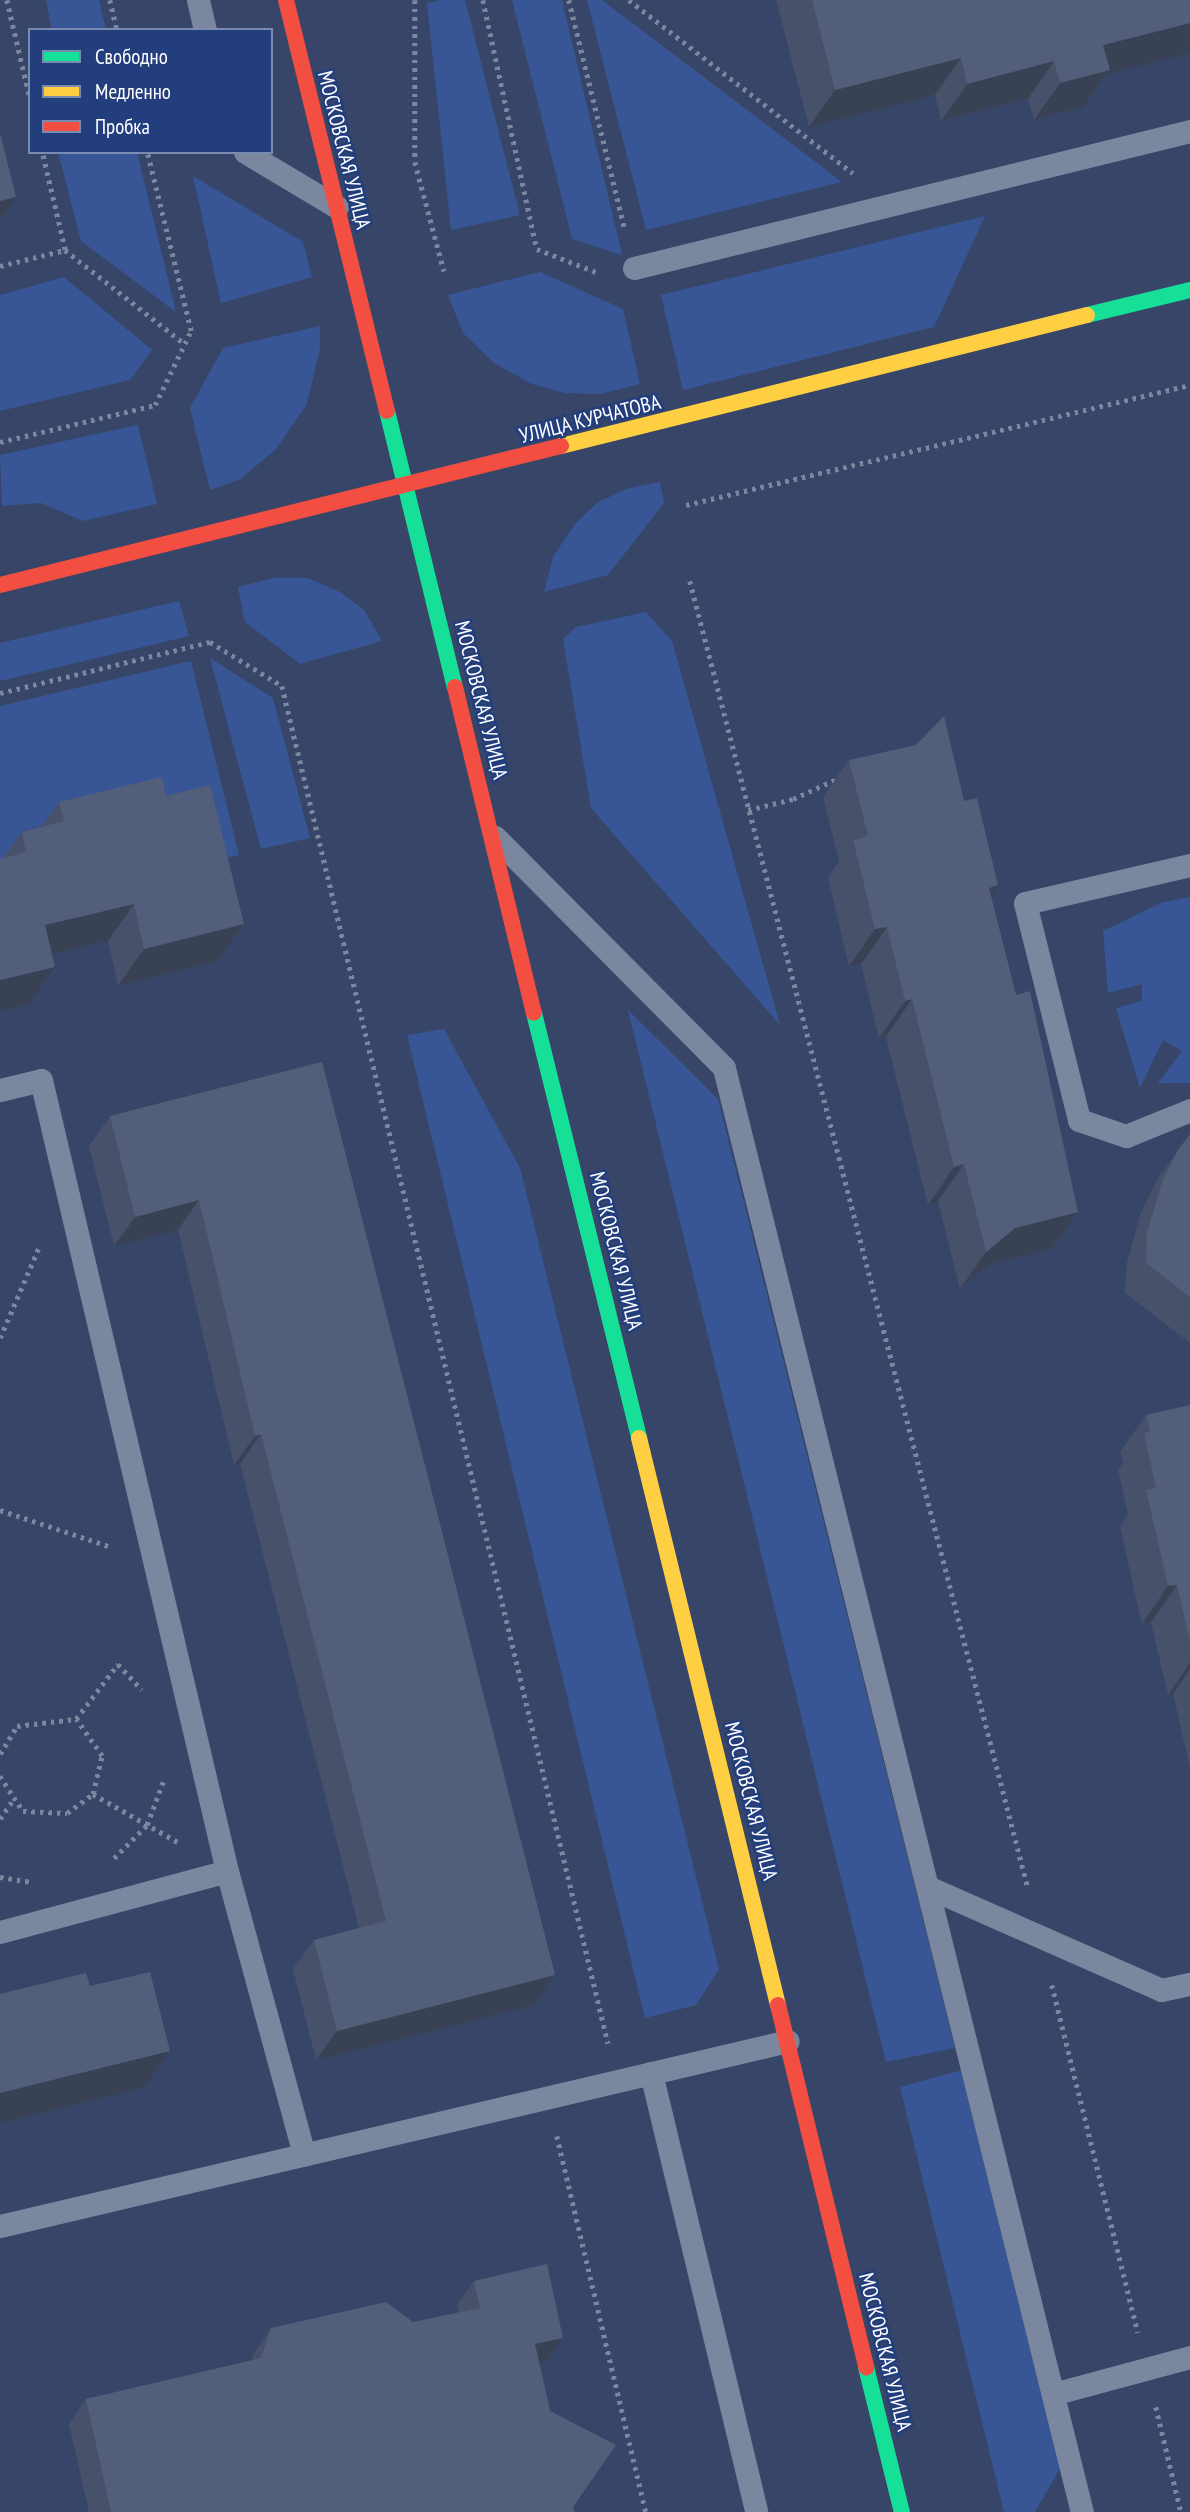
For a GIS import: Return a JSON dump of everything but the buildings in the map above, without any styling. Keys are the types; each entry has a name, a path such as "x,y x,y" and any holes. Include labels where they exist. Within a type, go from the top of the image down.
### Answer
{"street":[{"name":"МОСКОВСКАЯ УЛИЦА","path":"286,0 493,834 902,2512"},
{"name":"УЛИЦА КУРЧАТОВА","path":"0,585 1190,290"}],"lane":[{"path":"198,0 205,28"},
{"path":"634,268 1190,131"},
{"path":"248,154 337,207"},
{"path":"493,834 724,1068 930,1888 1082,2512"},
{"path":"1190,865 1025,903 1080,1119 1126,1136 1190,1110"},
{"path":"0,1090 41,1080 227,1871 304,2155"},
{"path":"0,1931 227,1871"},
{"path":"930,1888 1161,1990 1190,1984"},
{"path":"0,2226 788,2041"},
{"path":"651,2073 756,2512"},
{"path":"1053,2394 1190,2357"}],"path":[{"path":"7,0 28,89"},
{"path":"110,0 117,28"},
{"path":"415,0 415,162 444,271"},
{"path":"483,0 537,249 601,274"},
{"path":"569,0 634,268"},
{"path":"629,0 858,177"},
{"path":"42,154 65,250 185,344"},
{"path":"0,442 155,405 191,331 147,154"},
{"path":"0,266 65,250"},
{"path":"687,505 1190,385"},
{"path":"690,581 1040,1936 1181,2512"},
{"path":"0,693 210,642 282,686 617,2081"},
{"path":"748,810 793,799 844,776"},
{"path":"0,1338 66,1185"},
{"path":"0,1510 155,1562"},
{"path":"0,1754 17,1726 76,1719 118,1664 145,1693"},
{"path":"0,1776 13,1800 23,1811 67,1813 93,1794 102,1756 76,1719"},
{"path":"108,1862 147,1825 164,1774"},
{"path":"93,1794 227,1871"},
{"path":"0,1819 13,1800"},
{"path":"0,1877 43,1884"},
{"path":"548,2097 646,2512"}],"shaded area":[{"path":"46,0 99,0 106,28 52,28"},
{"path":"465,0 520,215 451,230 427,3"},
{"path":"512,0 562,0 622,255 572,239"},
{"path":"587,0 602,0 842,182 646,230"},
{"path":"59,154 137,154 176,312 81,241"},
{"path":"193,176 303,242 312,277 221,303"},
{"path":"985,216 934,327 683,390 661,295"},
{"path":"540,272 623,309 640,384 600,394 565,393 532,384 494,363 463,333 448,295"},
{"path":"64,277 152,350 130,380 0,411 0,295"},
{"path":"320,326 320,348 307,404 276,449 241,479 210,490 190,408 223,348"},
{"path":"138,425 157,504 83,521 41,503 2,506 0,455"},
{"path":"660,482 664,503 608,575 544,592 553,557 575,524 598,502 629,488"},
{"path":"273,578 308,578 340,592 364,610 382,641 300,664 245,622 238,587"},
{"path":"179,601 189,636 0,681 0,643"},
{"path":"646,612 672,641 780,1025 591,808 563,639 576,627"},
{"path":"210,658 273,698 310,838 261,849"},
{"path":"191,661 239,855 195,865 0,868 0,706"},
{"path":"1190,897 1190,1083 1158,1083 1182,1051 1163,1040 1140,1088 1116,1008 1142,1001 1142,984 1108,993 1103,931 1161,903"},
{"path":"628,1010 718,1099 955,2048 886,2062"},
{"path":"444,1029 520,1168 719,1969 696,2005 645,2018 407,1035"},
{"path":"965,2069 1063,2463 1035,2512 1004,2512 900,2087"}],"traffic: fast":[{"path":"1087,315 1190,290"},
{"path":"387,411 455,687"},
{"path":"534,1013 639,1438"},
{"path":"866,2367 902,2512"}],"traffic: slow":[{"path":"561,446 1087,315"},
{"path":"639,1438 778,2005"}],"traffic: jam":[{"path":"286,0 387,411"},
{"path":"0,585 561,446"},
{"path":"455,687 534,1013"},
{"path":"778,2005 866,2367"}]}
